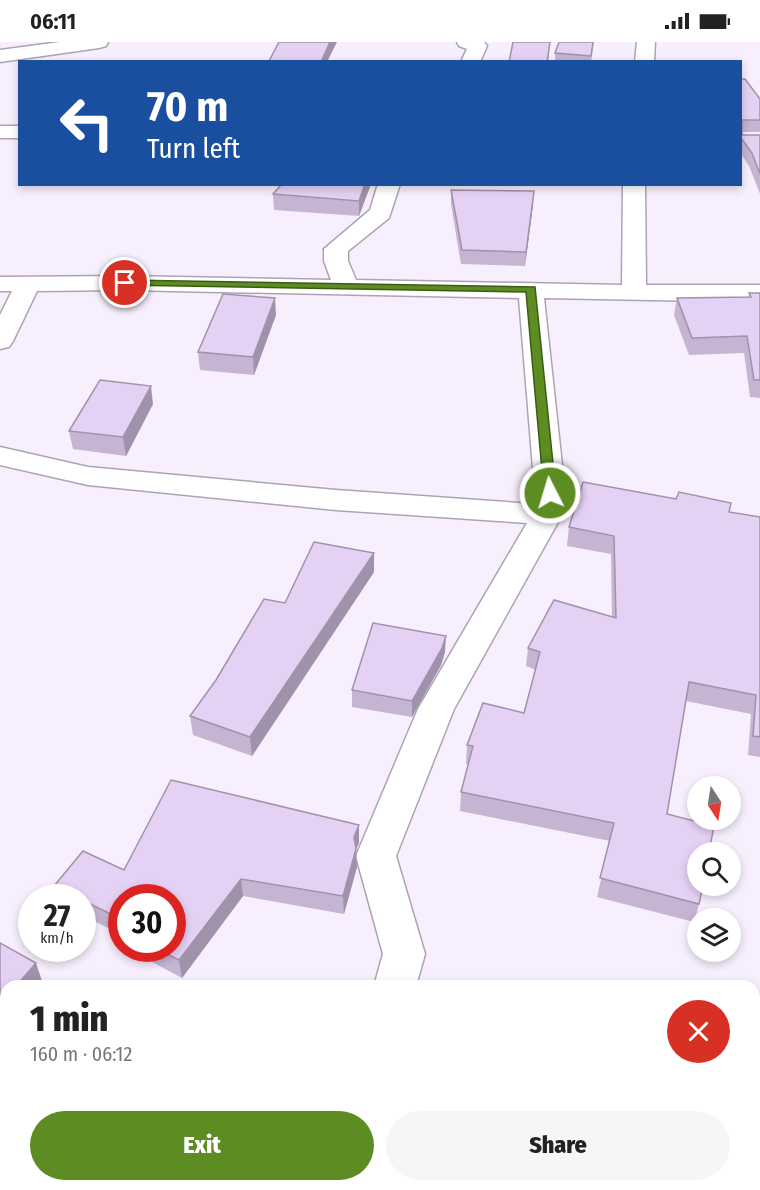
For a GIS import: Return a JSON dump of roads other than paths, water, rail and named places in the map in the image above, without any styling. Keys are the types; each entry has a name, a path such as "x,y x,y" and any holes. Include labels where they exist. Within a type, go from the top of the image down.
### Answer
{"street":[{"path":"0,50 11,42"},
{"path":"0,56 99,42"},
{"path":"466,42 478,46 471,60"},
{"path":"644,60 646,42"},
{"path":"0,132 18,132"},
{"path":"346,287 336,261 336,249 381,213 388,186"},
{"path":"634,186 634,292"},
{"path":"0,284 760,292"},
{"path":"0,341 27,284"},
{"path":"397,980 404,954 376,856 436,709 547,515 550,493 531,289"},
{"path":"0,456 88,476 336,500 547,515"}]}
